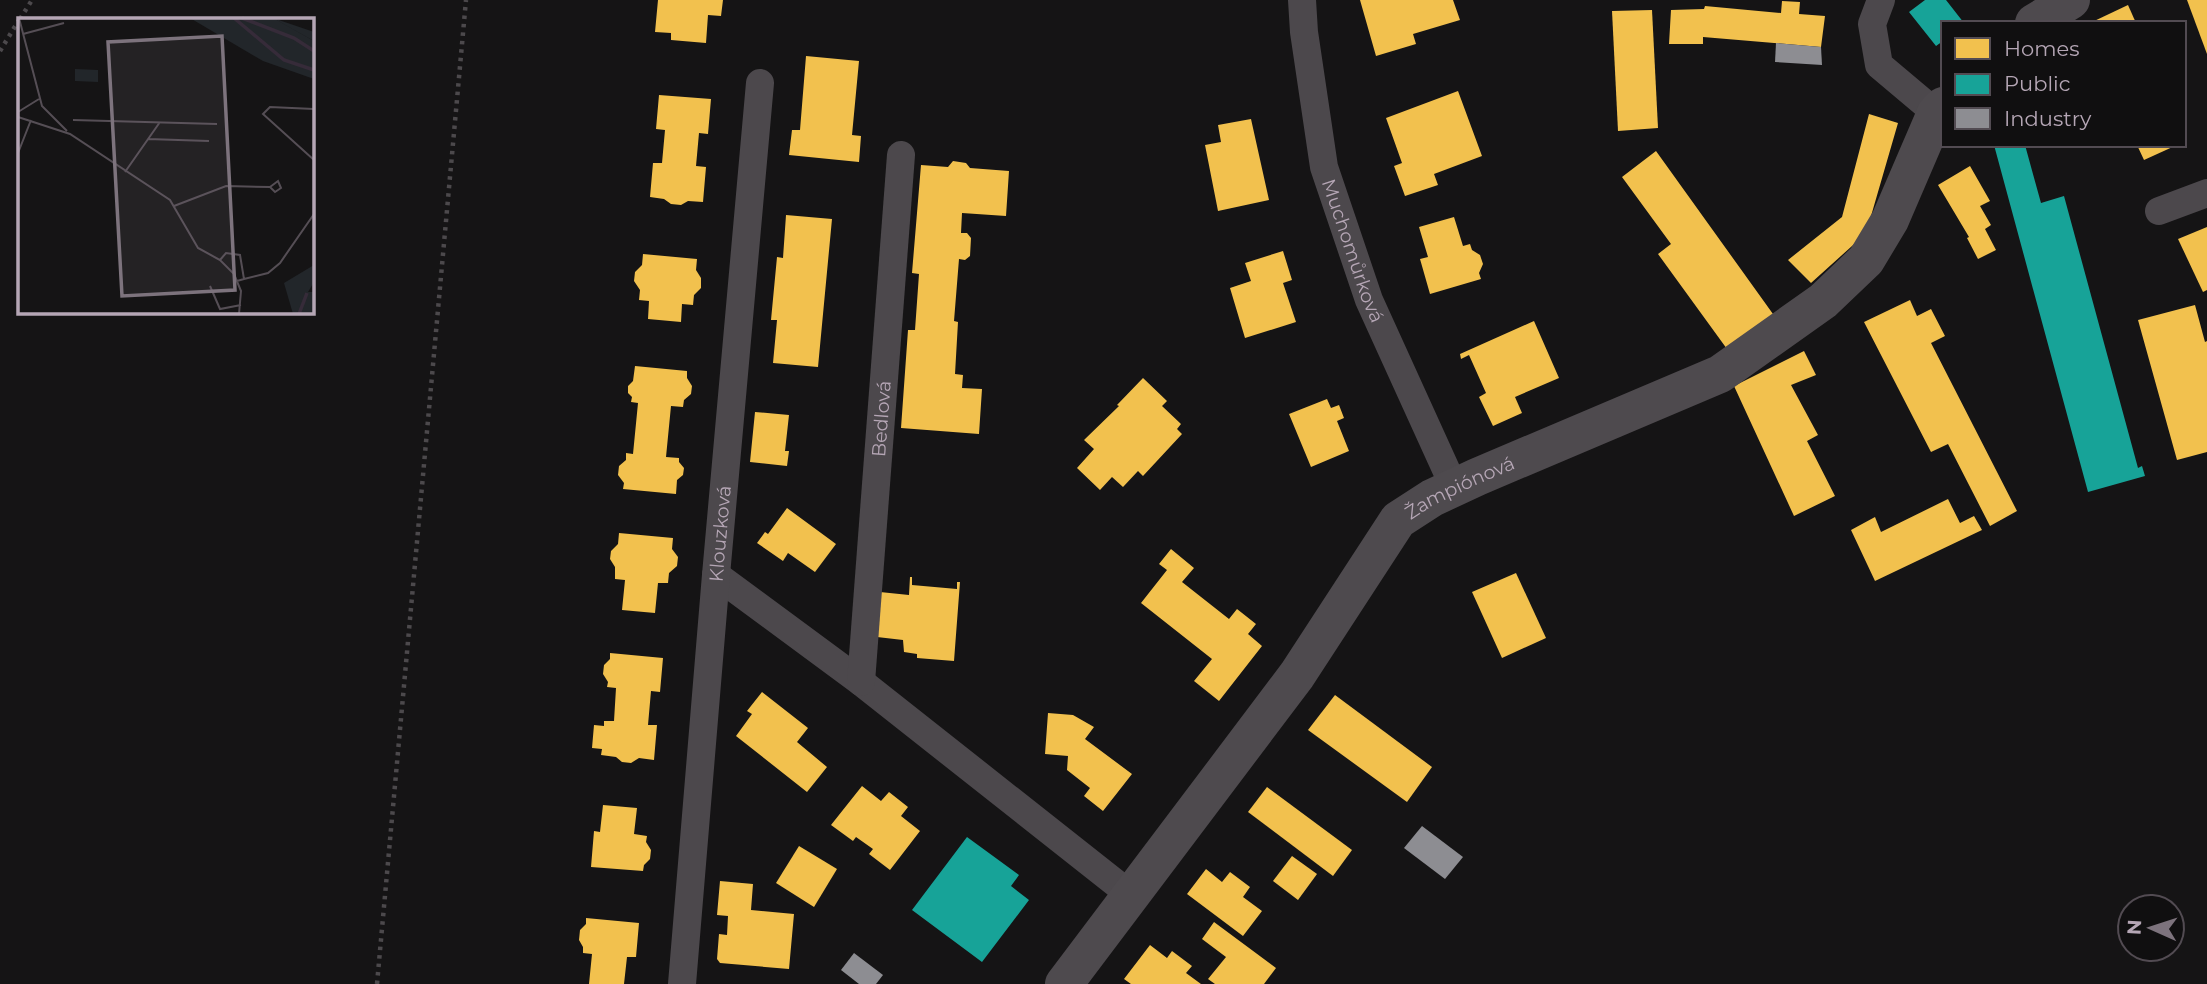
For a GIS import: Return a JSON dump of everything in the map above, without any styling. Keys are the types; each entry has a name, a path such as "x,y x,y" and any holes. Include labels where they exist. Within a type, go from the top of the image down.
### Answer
{"street":[{"name":"Muchomůrková","path":"1302,0 1304,32 1324,167 1369,300 1454,487"},
{"path":"1881,0 1872,24 1879,65 1939,109"},
{"path":"2037,21 2071,0"},
{"name":"Klouzková","path":"682,984 760,83"},
{"name":"Žampiónová","path":"1064,984 1297,675 1398,520 1454,487 1720,374 1823,301 1866,260 1890,220 1939,109"},
{"name":"Bedlová","path":"861,682 901,155"},
{"path":"2159,211 2207,193"},
{"path":"716,575 861,682 1132,896"}],"path":[{"path":"20,18 32,0"},
{"path":"377,984 466,0"},
{"path":"0,51 18,22"}],"building: Homes":[{"path":"658,0 723,0 721,16 708,15 706,43 671,40 671,33 655,32"},
{"path":"1360,0 1453,0 1460,20 1413,34 1416,44 1376,56"},
{"path":"2187,0 2207,0 2207,54"},
{"path":"1782,1 1800,2 1799,14 1825,16 1821,47 1703,37 1703,44 1669,44 1671,10 1704,9 1705,6 1781,13"},
{"path":"2128,5 2135,21 2094,21"},
{"path":"1652,10 1658,128 1618,131 1612,11"},
{"path":"806,56 859,61 852,135 861,136 859,162 789,155 792,130 800,130"},
{"path":"1458,91 1482,156 1434,174 1438,185 1405,196 1394,166 1402,163 1386,118"},
{"path":"659,95 711,99 708,134 699,133 696,166 706,167 703,202 688,201 681,205 650,197 653,163 662,163 665,130 656,129"},
{"path":"1869,114 1898,123 1869,223 1862,237 1811,283 1788,260 1842,217"},
{"path":"1251,119 1269,200 1218,211 1205,145 1221,142 1218,125"},
{"path":"2138,147 2173,147 2144,160"},
{"path":"1656,151 1773,314 1727,349 1658,254 1671,244 1622,177"},
{"path":"953,161 966,163 970,168 1009,171 1006,216 962,213 961,233 967,233 971,238 970,256 965,260 959,259 954,321 958,322 955,374 963,375 962,388 982,389 979,434 901,428 908,330 915,330 919,274 912,273 921,165 948,167"},
{"path":"1970,166 1990,201 1980,206 1991,225 1985,229 1996,250 1978,259 1967,238 1969,237 1938,185"},
{"path":"786,215 832,219 818,367 773,363 777,320 771,320 777,257 783,258"},
{"path":"1454,217 1463,246 1470,244 1472,250 1480,255 1483,264 1479,273 1481,279 1430,294 1420,259 1428,257 1419,227"},
{"path":"2207,227 2207,290 2203,292 2178,239"},
{"path":"1283,251 1292,280 1283,283 1296,322 1245,338 1230,288 1251,281 1245,263"},
{"path":"643,254 697,259 696,270 701,278 701,288 694,295 693,305 682,304 681,322 648,319 649,301 639,300 640,290 634,281 635,272 642,265"},
{"path":"1910,300 1917,316 1931,309 1945,336 1931,343 2017,511 1990,526 1948,444 1931,452 1864,322"},
{"path":"2195,305 2205,342 2207,341 2207,452 2177,460 2138,320"},
{"path":"1534,321 1559,378 1515,397 1522,413 1493,426 1479,397 1486,393 1469,355 1461,359 1460,354"},
{"path":"1804,351 1816,375 1791,385 1818,435 1807,441 1835,496 1794,516 1734,386"},
{"path":"635,366 687,371 687,378 692,386 691,394 684,400 683,407 671,406 666,457 679,458 684,468 683,475 677,480 676,494 623,489 624,483 618,475 619,466 626,460 626,453 633,454 638,403 631,402 628,386 633,381"},
{"path":"1143,378 1167,401 1162,406 1181,424 1177,429 1182,434 1143,476 1138,471 1123,487 1112,477 1100,490 1077,468 1094,449 1084,440"},
{"path":"1327,399 1331,408 1339,405 1344,418 1337,421 1349,451 1311,467 1289,414"},
{"path":"755,412 789,415 785,451 789,451 787,466 750,462"},
{"path":"1948,499 1960,523 1974,516 1982,530 1875,581 1851,530 1875,517 1881,532"},
{"path":"787,508 836,544 815,572 788,553 783,561 757,543 765,532 768,534"},
{"path":"619,533 673,538 672,549 678,557 677,566 669,573 668,583 658,583 655,613 622,610 625,580 615,579 615,567 610,559 611,551 618,544"},
{"path":"1171,549 1194,568 1182,582 1229,619 1237,609 1256,624 1248,634 1262,646 1219,701 1194,681 1212,659 1141,603 1167,570 1159,564"},
{"path":"1516,573 1546,638 1502,658 1472,592"},
{"path":"910,577 912,585 957,589 957,582 960,582 954,661 917,658 917,654 904,652 903,640 877,637 880,592 909,595"},
{"path":"610,653 663,658 660,692 651,691 648,725 657,725 654,760 639,758 631,763 622,762 616,757 601,755 602,749 592,748 594,725 604,726 604,721 614,721 616,688 607,687 608,682 603,674"},
{"path":"762,692 808,728 797,742 827,767 807,792 736,736 752,714 747,711"},
{"path":"1335,695 1432,767 1407,802 1308,730"},
{"path":"1048,713 1073,715 1094,727 1085,739 1132,774 1103,811 1084,796 1090,788 1067,770 1068,756 1045,754"},
{"path":"862,786 881,801 889,792 908,807 901,816 920,831 890,870 869,854 873,849 856,837 853,841 831,825"},
{"path":"1267,787 1352,850 1333,876 1248,812"},
{"path":"603,805 637,808 634,834 647,836 646,842 651,850 650,859 644,865 643,871 591,867 594,831 600,832"},
{"path":"799,846 837,869 814,907 776,883"},
{"path":"1292,856 1317,874 1298,900 1273,881"},
{"path":"1206,869 1222,882 1230,872 1250,887 1243,897 1262,911 1243,936 1187,894"},
{"path":"720,881 753,884 751,910 794,914 789,969 720,963 717,959 719,934 727,935 728,916 717,915"},
{"path":"586,918 639,923 636,957 627,957 624,984 589,984 592,954 583,953 579,940"},
{"path":"1214,922 1276,968 1264,984 1215,984 1208,979 1226,957 1202,939"},
{"path":"1150,945 1167,958 1172,951 1192,966 1186,973 1201,984 1131,984 1124,979"}],"building: Public":[{"path":"1925,0 1946,0 1962,21 1941,21 1941,42 1936,46 1909,12"},
{"path":"1995,147 2026,147 2041,203 2064,196 2138,468 2142,466 2145,476 2088,492"},
{"path":"967,837 1019,875 1011,886 1029,900 982,962 912,910"}],"building: Industry":[{"path":"1776,43 1821,47 1822,65 1775,62"},
{"path":"1422,826 1463,857 1445,879 1404,848"},
{"path":"854,953 883,975 876,984 859,984 841,970"}]}
